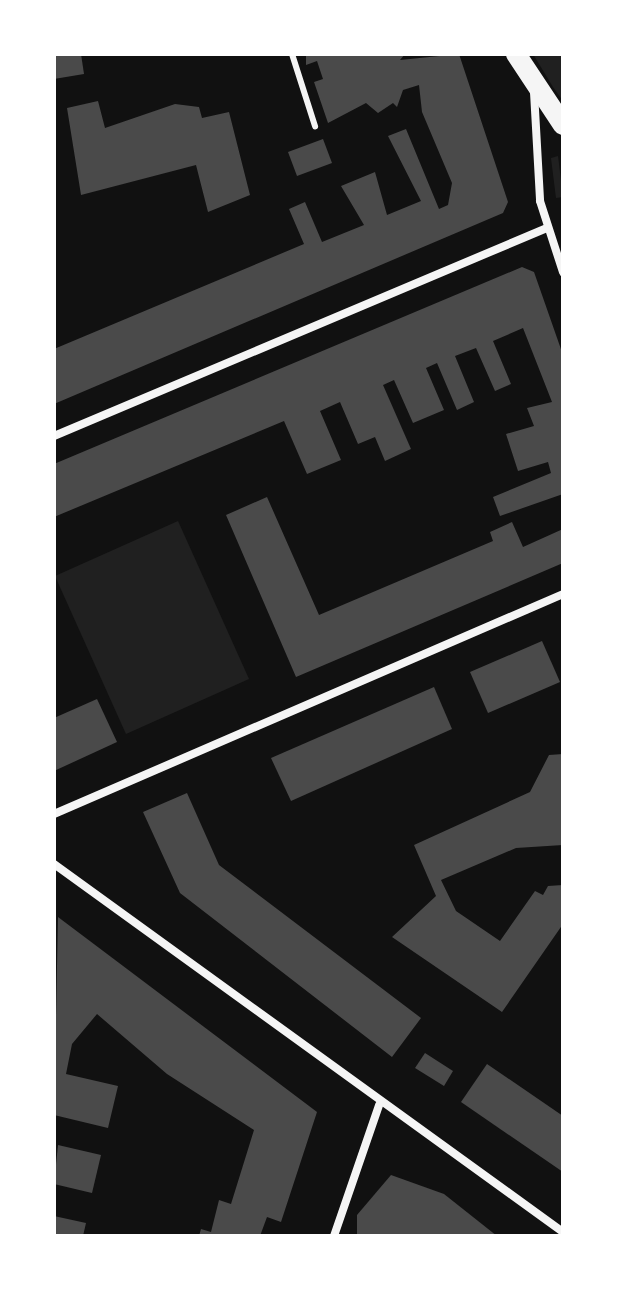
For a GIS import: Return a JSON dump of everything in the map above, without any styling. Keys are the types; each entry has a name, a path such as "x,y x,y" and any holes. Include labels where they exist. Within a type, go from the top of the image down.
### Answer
{"main road":[{"path":"516,54 563,125"}],"street":[{"path":"533,83 547,228 563,272"},
{"path":"54,436 547,228"},
{"path":"54,814 563,594"},
{"path":"54,864 379,1105 563,1232"},
{"path":"334,1236 379,1105"}],"lane":[{"path":"292,54 315,126"}],"shaded area":[{"path":"533,54 563,56 563,101 553,87"},
{"path":"558,156 563,197 556,198 551,158"},
{"path":"178,521 249,679 126,734 55,576"}],"building":[{"path":"54,54 81,54 84,74 54,79"},
{"path":"306,54 405,54 400,60 459,54 508,202 503,213 54,404 54,349 304,244 289,209 305,202 322,242 364,225 341,186 375,172 387,215 421,201 388,136 406,129 439,209 448,205 452,183 422,112 419,85 403,90 397,107 393,103 378,113 366,103 328,123 314,82 323,79 317,61 306,65"},
{"path":"98,101 105,128 175,104 199,107 202,118 229,112 250,195 208,212 196,165 81,195 67,108"},
{"path":"323,139 332,163 297,176 288,152"},
{"path":"522,267 534,272 563,355 563,494 500,516 493,497 551,473 548,462 518,471 506,434 534,426 527,408 552,402 523,328 493,341 511,384 495,391 476,348 455,356 474,402 457,410 437,363 426,368 444,410 413,423 394,380 383,385 411,449 385,461 375,437 358,444 340,402 320,411 341,460 307,474 284,421 54,517 54,464"},
{"path":"267,497 319,615 493,541 490,532 512,522 523,547 563,529 563,563 296,677 226,515"},
{"path":"542,641 560,682 488,713 470,672"},
{"path":"434,687 452,729 291,801 271,758"},
{"path":"97,699 117,742 54,771 54,718"},
{"path":"563,754 563,845 516,848 441,880 456,911 500,941 535,891 543,895 548,886 563,885 563,924 502,1012 392,937 436,896 414,845 530,792 549,755"},
{"path":"187,793 219,865 421,1018 392,1057 180,893 143,812"},
{"path":"58,917 317,1112 281,1222 267,1217 260,1236 199,1236 201,1229 211,1232 219,1200 231,1204 254,1130 167,1074 97,1014 72,1044 66,1074 118,1086 108,1128 54,1115"},
{"path":"425,1053 453,1071 444,1086 415,1068"},
{"path":"487,1064 563,1116 563,1172 461,1102"},
{"path":"58,1145 101,1155 92,1193 54,1184"},
{"path":"391,1175 444,1194 497,1236 357,1236 357,1215"},
{"path":"54,1216 86,1223 83,1236 54,1236"}]}
